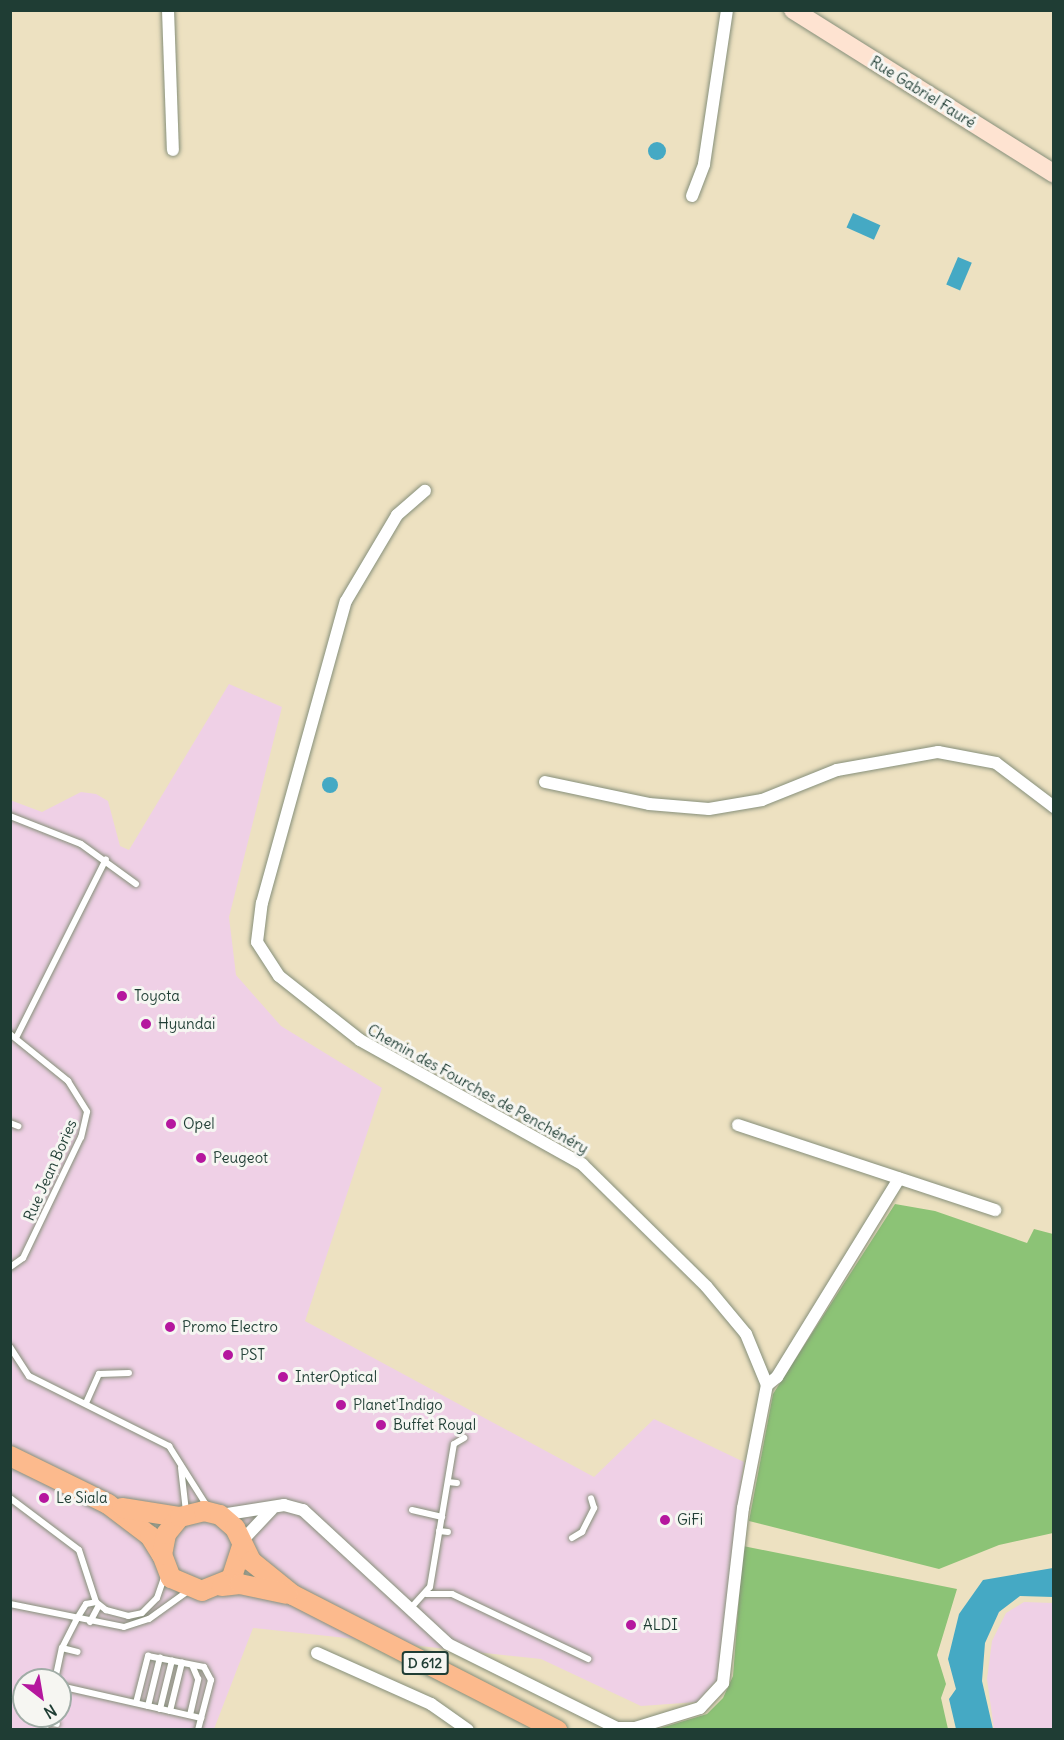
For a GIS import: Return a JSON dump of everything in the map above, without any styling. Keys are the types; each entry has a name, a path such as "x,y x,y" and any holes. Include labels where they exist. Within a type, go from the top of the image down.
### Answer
{"main road":[{"path":"10,1456 108,1504 146,1532 164,1562 190,1590 222,1586 238,1569 242,1544 218,1514 154,1517 108,1504"},
{"path":"164,1562 166,1534 183,1516"},
{"name":"D 612","path":"242,1544 251,1561 293,1595 557,1730"},
{"name":"D 612","path":"222,1586 240,1584 293,1595"}],"street":[{"path":"168,10 173,150"},
{"path":"692,196 704,164 727,10"},
{"name":"Rue Gabriel Fauré","path":"792,10 1053,174"},
{"name":"Chemin des Fourches de Penchénéry","path":"425,492 397,515 346,601 262,903 256,933 261,953 304,999 360,1040 561,1149 594,1173 734,1317 766,1385"},
{"path":"545,782 649,804 716,808 762,800 837,770 892,757 949,752 996,763 1053,807"},
{"path":"738,1125 995,1210"},
{"path":"218,1514 273,1508 303,1510 408,1611 448,1644 617,1728 635,1728 709,1703 726,1673 740,1528 766,1385 777,1377 899,1179"},
{"path":"242,1544 273,1508"},
{"path":"317,1653 431,1704 468,1730"}],"lane":[{"path":"10,816 106,859 136,884"},
{"path":"13,1036 28,1023 106,859"},
{"name":"Rue Jean Bories","path":"10,1267 24,1258 81,1137 87,1112 68,1081 13,1036"},
{"path":"10,1123 18,1126"},
{"path":"10,1347 22,1371 163,1442 218,1514"},
{"path":"86,1403 99,1374 129,1373"},
{"path":"408,1611 426,1594 432,1574 454,1444 464,1438"},
{"path":"180,1462 183,1516"},
{"path":"448,1482 457,1483"},
{"path":"10,1498 79,1550 98,1604 90,1622"},
{"path":"572,1538 582,1532 594,1508 591,1498"},
{"path":"412,1510 442,1517"},
{"path":"440,1531 448,1532"},
{"path":"58,1668 62,1648 86,1604 98,1604 121,1615 142,1612 161,1591 164,1562"},
{"path":"432,1574 442,1575"},
{"path":"10,1604 76,1620 132,1627 190,1590"},
{"path":"426,1594 452,1594 588,1659"},
{"path":"62,1648 78,1652"},
{"path":"136,1703 148,1656 192,1665 210,1675 198,1730"},
{"path":"148,1706 160,1657"},
{"path":"160,1709 172,1660"},
{"path":"170,1711 182,1662"},
{"path":"190,1715 198,1679 192,1665"},
{"path":"72,1689 201,1718"}],"shaded area":[{"path":"229,684 282,707 229,917 236,975 281,1026 382,1088 305,1321 594,1477 654,1419 744,1462 717,1680 697,1702 641,1706 541,1659 253,1628 214,1729 11,1729 10,800 42,812 81,792 96,794 108,801 120,846 129,850"},
{"path":"1024,1602 1053,1603 1053,1729 994,1729 987,1679 992,1641 1006,1613"}],"green space":[{"path":"895,1204 935,1211 1027,1243 1034,1229 1053,1234 1053,1533 999,1545 939,1569 749,1521 773,1394"},
{"path":"743,1546 957,1589 937,1655 946,1684 941,1698 948,1729 654,1730 707,1714 723,1698 733,1676"}],"water":[{"path":"653,142 661,142 666,147 664,158 653,160 648,155 648,147"},
{"path":"853,213 880,225 874,240 846,228"},
{"path":"958,257 972,263 960,290 946,285"},
{"path":"327,777 333,777 338,785 336,791 327,793 322,788 322,782"},
{"path":"1053,1568 1053,1597 1020,1596 999,1612 985,1643 982,1681 993,1729 956,1729 949,1699 956,1689 948,1659 959,1614 983,1580"}],"place":[{"name":"Toyota","path":"122,996"},
{"name":"Hyundai","path":"146,1024"},
{"name":"Opel","path":"171,1124"},
{"name":"Peugeot","path":"201,1158"},
{"name":"Promo Electro","path":"170,1327"},
{"name":"PST","path":"228,1355"},
{"name":"InterOptical","path":"283,1377"},
{"name":"Planet'Indigo","path":"341,1405"},
{"name":"Buffet Royal","path":"381,1425"},
{"name":"Le Siala","path":"44,1498"},
{"name":"GiFi","path":"665,1520"},
{"name":"ALDI","path":"631,1625"}]}
